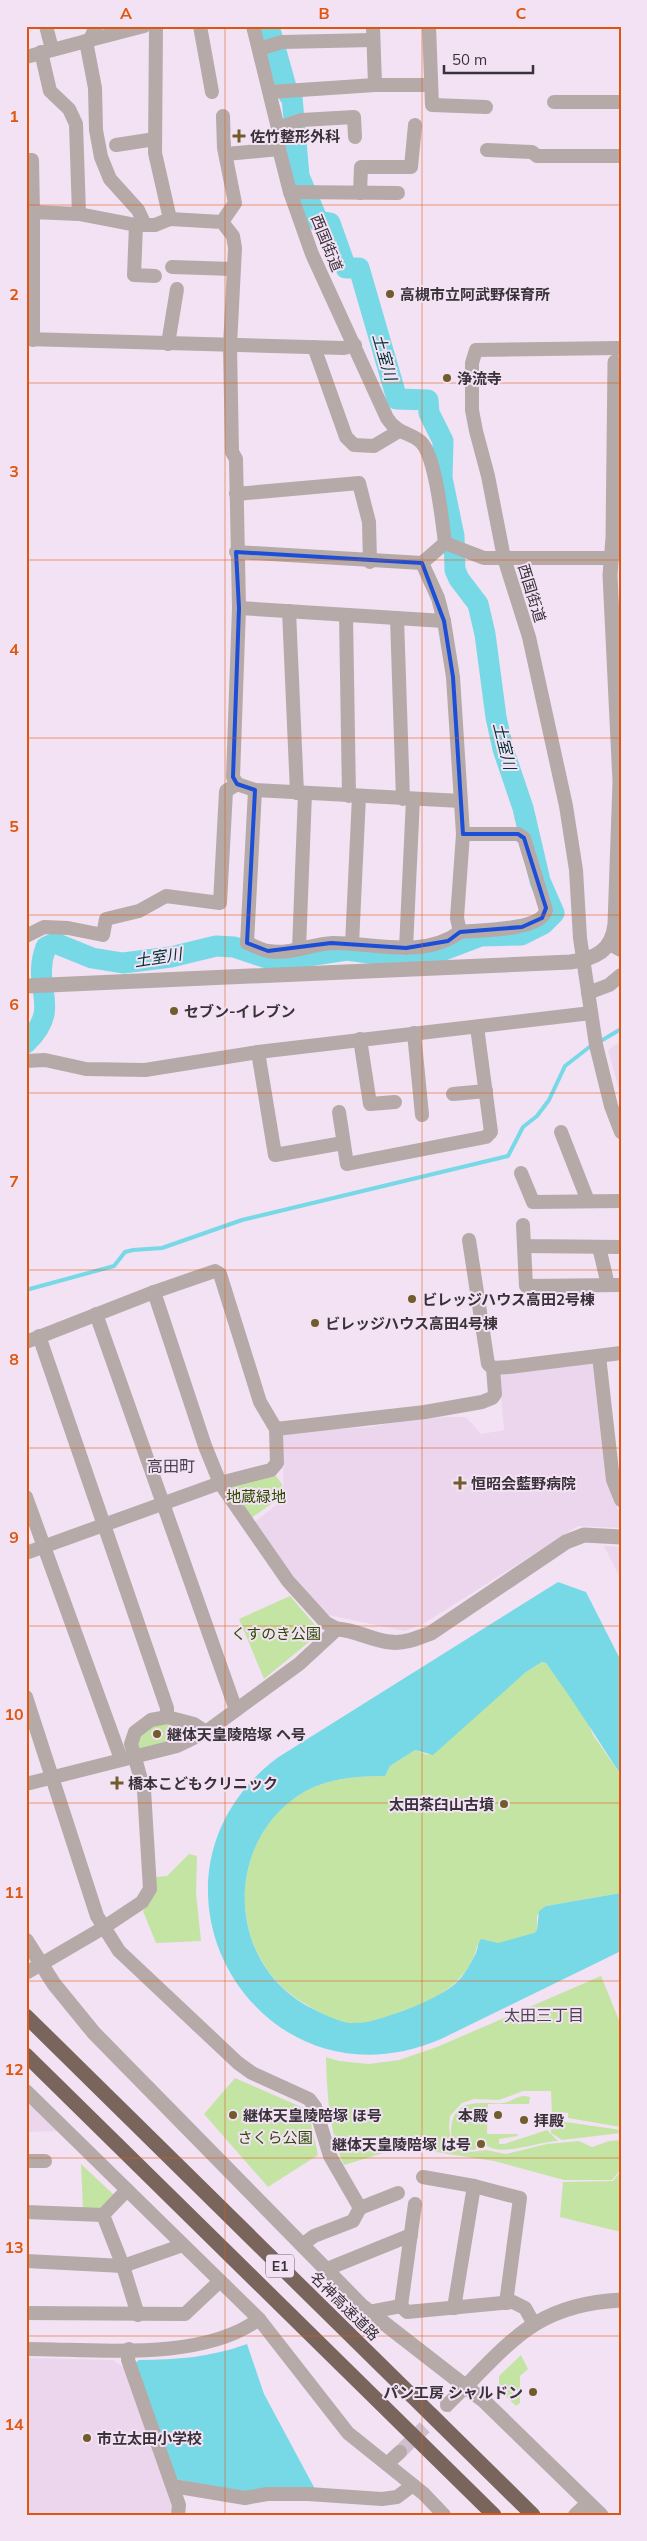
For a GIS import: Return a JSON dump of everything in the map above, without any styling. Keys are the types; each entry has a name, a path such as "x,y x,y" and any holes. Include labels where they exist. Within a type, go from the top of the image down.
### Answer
{"highway":[{"name":"名神高速道路","path":"26,2016 533,2515"},
{"name":"E1","path":"26,2055 494,2515"}],"street":[{"path":"46,26 50,91 72,113 76,124 79,214"},
{"path":"96,26 88,40 95,88 98,145 110,179 125,198 138,210 141,225 134,275 155,276"},
{"path":"26,57 144,26"},
{"path":"156,26 155,153 170,219"},
{"path":"200,26 212,92"},
{"name":"西国街道","path":"253,26 270,92 278,128 279,149 290,192 312,254 384,414 399,431 416,438 425,448 437,486 446,542 484,558 504,558 528,637 566,806 576,870 583,961 591,1013 604,1081 621,1132"},
{"path":"429,26 432,105 486,107"},
{"path":"259,49 282,42 373,33 375,85"},
{"path":"270,92 375,85 431,85"},
{"path":"554,102 621,102"},
{"path":"72,113 95,107"},
{"path":"222,222 236,203 226,154 223,116"},
{"path":"278,128 302,120 354,117 355,137"},
{"path":"360,193 361,168 411,168 414,124"},
{"path":"116,144 155,139"},
{"path":"226,154 279,149"},
{"path":"487,150 532,152 537,156 621,156"},
{"path":"26,160 32,160 33,212 30,339 230,346 344,348 355,346"},
{"path":"290,192 398,193"},
{"path":"33,212 79,214 141,225 170,219 222,222 233,236 236,248 233,269 230,346 232,452 236,459 236,552 239,608 233,777 237,784 255,790 461,801"},
{"path":"172,267 233,269"},
{"path":"168,344 177,289"},
{"path":"314,347 346,437 354,446 374,446 399,431"},
{"path":"26,986 583,961 615,947 620,782 616,558 618,350 476,350 472,363 472,410 504,558 616,558"},
{"path":"236,494 359,483 369,522 370,562"},
{"path":"236,552 370,562 422,563 446,542"},
{"path":"422,563 438,598 444,621 452,677 463,834 457,918 460,932"},
{"path":"239,608 444,621"},
{"path":"289,611 301,793 298,949"},
{"path":"346,615 354,796 352,944"},
{"path":"398,618 408,799 406,948"},
{"path":"26,936 44,927 68,928 103,936 106,919 139,911 166,896 220,903 226,791 237,784"},
{"path":"255,790 247,943 268,951 298,949 318,944 352,944 406,948 448,941 460,932 522,927 542,918 546,910 524,838 518,834 463,834"},
{"path":"588,993 609,985 621,975"},
{"path":"26,1061 45,1060 86,1069 145,1070 258,1052 591,1013"},
{"path":"339,1112 347,1164 486,1137 491,1132 477,1027"},
{"path":"414,1033 422,1115"},
{"path":"360,1039 370,1104 395,1102"},
{"path":"258,1052 275,1155 343,1143"},
{"path":"453,1094 486,1091"},
{"path":"562,1132 588,1201"},
{"path":"522,1173 533,1202 621,1201"},
{"path":"523,1225 526,1286 614,1285 599,1247"},
{"path":"469,1240 488,1364 493,1368 621,1353"},
{"path":"524,1246 621,1247"},
{"path":"26,1553 43,1547 103,1525 163,1503 220,1483 270,1470 277,1464 276,1429 260,1402 220,1274 214,1271 32,1339 103,1525 167,1708 167,1717"},
{"path":"154,1292 205,1446 220,1483 288,1581 326,1623 337,1630 352,1630 389,1642 408,1641 431,1633 566,1542 584,1535 621,1537"},
{"path":"96,1314 236,1710"},
{"path":"599,1356 621,1500"},
{"path":"276,1429 382,1418 482,1402 492,1398 495,1394 493,1368"},
{"path":"26,1498 43,1547 128,1758 144,1790 150,1888 142,1902 103,1928 26,1973"},
{"path":"26,1784 177,1746 206,1732 298,1664 337,1630"},
{"path":"26,1697 97,1916 103,1928 120,1951 238,2063 252,2073 308,2100 315,2107 330,2156 360,2208"},
{"path":"128,1758 135,1732 151,1720 167,1717 194,1724 206,1732"},
{"path":"26,1940 40,1965 69,2004 94,2033 369,2312 466,2386 601,2515"},
{"path":"26,2092 259,2319 348,2433 413,2485 444,2515"},
{"path":"26,2161 46,2161"},
{"path":"423,2177 474,2186 520,2198 506,2302"},
{"path":"454,2308 474,2186"},
{"path":"26,2212 103,2215 127,2190"},
{"path":"302,2244 314,2236 353,2221 360,2208 398,2194"},
{"path":"401,2306 415,2204"},
{"path":"103,2215 123,2266 138,2315"},
{"path":"327,2269 411,2235"},
{"path":"26,2261 123,2266 183,2245"},
{"path":"26,2314 185,2314 220,2281"},
{"path":"447,2405 515,2337 534,2324 576,2305 621,2300"},
{"path":"401,2306 407,2312 506,2302 522,2306 534,2324"},
{"path":"369,2312 401,2306"},
{"path":"26,2349 186,2347 226,2338 259,2319"},
{"path":"128,2349 128,2360 179,2505 178,2515"},
{"path":"387,2464 400,2452"},
{"path":"173,2486 246,2498 267,2494 308,2494 382,2499 397,2497 413,2485"},
{"path":"575,2515 588,2503"}],"highlighted area":[{"path":"236,552 422,563 444,621 453,677 463,834 518,834 524,838 546,908 542,918 522,927 460,932 448,941 406,948 331,943 268,951 247,943 255,790 237,784 233,777 239,608"}],"shaded area":[{"path":"621,1041 621,1096 608,1050"},
{"path":"594,1363 614,1500 621,1517 621,1528 578,1526 423,1624 404,1631 324,1614 252,1524 280,1502 283,1494 284,1432 371,1427 407,1420 447,1417 466,1417 481,1434 504,1430 499,1374"},
{"path":"604,1546 621,1547 621,1580"},
{"path":"26,2100 59,2131 26,2132"},
{"name":"市立太田小学校","path":"26,2358 113,2360 124,2368 173,2507 172,2515 26,2515"}],"green space":[{"name":"地蔵緑地","path":"275,1475 282,1484 280,1498 251,1518 228,1486"},
{"name":"くすのき公園","path":"290,1596 321,1632 264,1679 239,1619"},
{"path":"542,1662 546,1663 584,1714 593,1735 621,1775 621,1893 546,1906 537,1916 537,1930 532,1935 509,1942 477,1946 474,1957 461,1977 443,1993 422,2004 381,2019 357,2023 338,2020 307,2005 280,1985 261,1960 249,1931 245,1900 248,1868 259,1839 278,1813 304,1792 314,1787 343,1779 385,1776 390,1766 415,1750 428,1755 526,1672"},
{"path":"156,1723 181,1723 190,1734 176,1742 139,1751 137,1738"},
{"path":"189,1854 197,1856 196,1893 201,1941 156,1943 143,1911 155,1894 156,1877 167,1876"},
{"path":"601,1976 621,2025 621,2127 568,2118 568,2113 561,2112 560,2117 552,2115 551,2091 523,2091 499,2100 474,2099 462,2103 450,2116 449,2128 452,2145 457,2149 472,2152 486,2150 506,2154 547,2144 579,2141 592,2147 609,2141 621,2140 621,2169 612,2180 564,2180 494,2161 403,2147 344,2165 332,2126 328,2098 326,2057 339,2061 369,2064 399,2060 437,2047"},
{"name":"さくら公園","path":"235,2078 308,2110 318,2155 268,2187 204,2114"},
{"path":"525,2096 530,2097 529,2104 488,2104 487,2134 517,2134 518,2136 499,2139 499,2144 504,2144 547,2130 558,2141 507,2150 489,2147 484,2142 474,2150 464,2149 453,2141 451,2131 453,2119 462,2107 476,2103 503,2103"},
{"path":"552,2120 621,2130 621,2133 562,2140 551,2133"},
{"path":"81,2164 115,2196 104,2213 83,2209"},
{"path":"621,2171 621,2232 560,2217 563,2182 613,2181"},
{"path":"521,2355 528,2369 520,2376 520,2403 516,2406 499,2390 499,2376"}],"water":[{"path":"558,1582 586,1592 621,1661 621,1775 556,1677 546,1663 542,1662 526,1672 433,1755 415,1750 390,1766 385,1776 354,1777 314,1787 304,1792 278,1813 259,1839 248,1869 245,1900 249,1931 261,1960 280,1986 307,2006 333,2018 350,2023 368,2022 386,2017 440,1994 455,1984 462,1976 476,1953 481,1939 498,1943 534,1933 537,1930 539,1911 546,1906 621,1893 621,1951 441,2039 375,2055 316,2045 267,2017 231,1974 211,1921 210,1864 231,1808 277,1758"},
{"path":"247,2344 264,2394 315,2489 238,2492 175,2479 135,2363 139,2360 207,2355"}],"waterway":[{"name":"土室川","path":"26,1043 37,1030 43,1018 45,1007 41,975 42,962 46,947 55,943 92,958 123,963 171,957 216,946 234,947 270,959 294,958 347,950 383,955 423,953 444,950 481,936 521,935 543,924 554,913 540,881 523,808 503,749 496,717 485,634 478,604 459,579 455,570 454,536 442,478 443,441 429,413 428,400 397,399 359,268 346,268 330,223 318,221 299,176 292,97 289,95 286,87 269,26"},
{"path":"599,1042 621,1029"},
{"path":"26,1290 114,1266 125,1252 162,1248 242,1220 508,1156 523,1127 537,1116 549,1100 565,1066 592,1045"}],"tunnel":[{"path":"400,2452 447,2405"}],"place":[{"name":"佐竹整形外科","path":"239,136"},
{"name":"高槻市立阿武野保育所","path":"390,294"},
{"name":"浄流寺","path":"447,378"},
{"name":"セブン-イレブン","path":"174,1011"},
{"name":"ビレッジハウス高田2号棟","path":"412,1299"},
{"name":"ビレッジハウス高田4号棟","path":"315,1323"},
{"name":"恒昭会藍野病院","path":"460,1483"},
{"name":"継体天皇陵陪塚 へ号","path":"157,1734"},
{"name":"橋本こどもクリニック","path":"117,1783"},
{"name":"太田茶臼山古墳","path":"504,1804"},
{"name":"継体天皇陵陪塚 ほ号","path":"233,2115"},
{"name":"本殿","path":"498,2115"},
{"name":"拝殿","path":"524,2120"},
{"name":"継体天皇陵陪塚 は号","path":"481,2144"},
{"name":"パン工房 シャルドン","path":"533,2392"},
{"name":"市立太田小学校","path":"87,2438"}],"district":[{"name":"高田町","path":"171,1466"},
{"name":"太田三丁目","path":"544,2015"}]}
